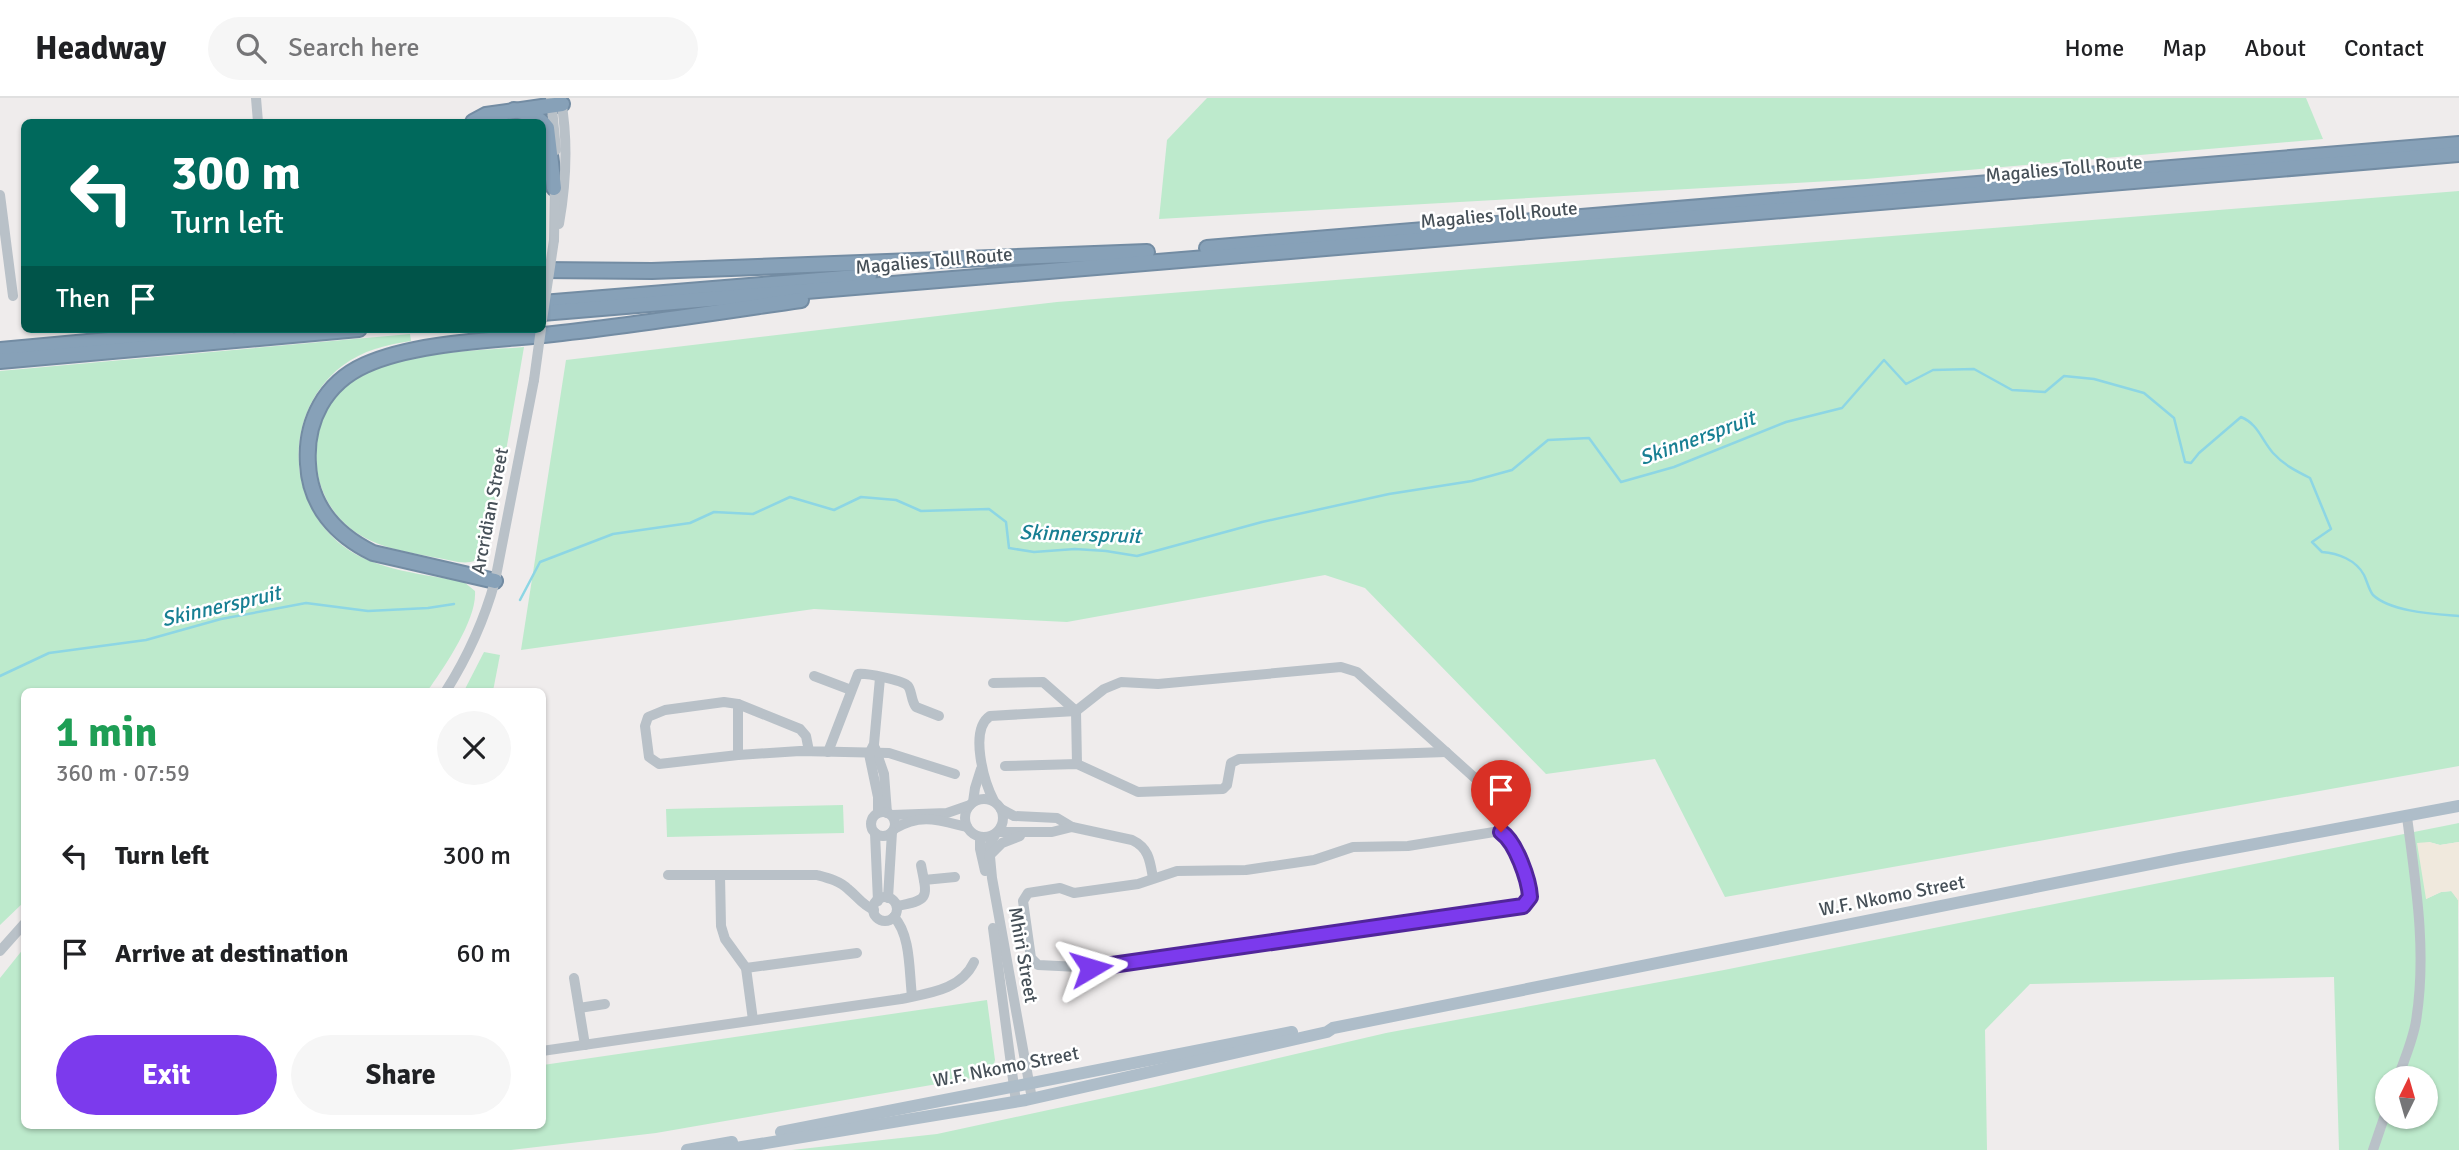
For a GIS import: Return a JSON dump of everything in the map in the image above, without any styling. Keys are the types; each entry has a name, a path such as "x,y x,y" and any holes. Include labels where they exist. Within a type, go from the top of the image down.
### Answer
{"highway":[{"path":"479,119 486,115 556,101"},
{"path":"514,110 539,119"},
{"path":"546,127 554,188"},
{"name":"Magalies Toll Route","path":"546,313 1147,257 2459,144"},
{"name":"Magalies Toll Route","path":"546,303 1834,208 2459,154"},
{"path":"546,270 652,271 1147,257"},
{"path":"495,581 373,553 356,545 337,530 323,512 312,492 308,471 309,432 315,413 327,394 343,378 363,365 410,350 604,328 870,291 1147,257"},
{"path":"0,350 185,333"},
{"path":"0,360 313,333"}],"main road":[{"name":"W.F. Nkomo Street","path":"724,1150 1032,1099 1327,1032 1334,1028 2180,858 2459,806"},
{"name":"W.F. Nkomo Street","path":"687,1150 1303,1030 1326,1026 1334,1028"}],"street":[{"path":"256,98 258,119"},
{"path":"555,235 556,101"},
{"path":"546,294 564,187 565,144 556,101"},
{"path":"0,200 13,296"},
{"name":"Arcridian Street","path":"448,688 466,659 487,611 495,581 534,380 540,333"},
{"path":"997,834 1003,824 997,805 987,788 981,766 980,729 983,721 990,716 1076,711 1104,689 1121,682 1158,684 1341,667 1357,672 1476,779"},
{"path":"828,752 858,674 906,683 916,707 939,716"},
{"path":"814,676 851,690"},
{"path":"880,678 873,751 886,814 895,822 890,864 877,917 883,921 894,917"},
{"path":"993,683 1043,682 1076,711 1077,764"},
{"path":"809,751 806,736 800,729 738,704 724,702 665,710 648,717 645,726 649,757 659,764 738,755 873,751 889,753 955,774"},
{"path":"738,704 738,755"},
{"path":"1005,766 1077,764 1138,792 1223,789 1227,785 1231,763 1240,759 1446,752"},
{"path":"967,827 965,816 972,804 981,766"},
{"path":"880,903 875,833 871,822 886,814 947,813 983,799 1014,816 1057,818 1072,827 1117,835 1141,844 1147,852 1153,878"},
{"path":"2402,1066 2415,1025 2421,984 2418,896 2407,817"},
{"path":"875,833 886,836 915,819 933,819 967,827 980,837 1052,832 1072,827"},
{"path":"989,856 1010,838 1034,832"},
{"path":"1501,832 1511,841 1529,884 1530,897 1527,904 1514,909 1323,934 1100,968 1038,965 1032,961 1023,901 1028,893 1060,888 1074,893 1138,884 1153,878 1195,870 1246,870 1301,863 1353,847 1408,846 1501,832"},
{"name":"Mhiri Street","path":"997,834 989,844 989,856 1000,934 1032,1099"},
{"name":"Mhiri Street","path":"980,837 1016,1102"},
{"path":"876,864 890,864"},
{"path":"668,876 817,875 849,889 862,905 880,903 897,906 919,902 923,898 925,891 921,865"},
{"path":"720,875 722,933 746,968 752,1020"},
{"path":"924,880 956,877"},
{"path":"894,917 897,906"},
{"path":"894,917 901,925 904,935 912,996"},
{"path":"0,951 21,927"},
{"path":"746,968 857,953"},
{"path":"546,1050 912,996 951,986 963,978 974,962"},
{"path":"574,978 585,1045"},
{"path":"579,1008 605,1004"},
{"path":"2373,1150 2380,1129"}],"green space":[{"path":"1207,98 2306,98 2323,139 1866,179 1159,219 1167,140"},
{"path":"2459,191 2459,766 1725,897 1655,759 1546,774 1365,588 1325,575 1067,622 814,609 521,650 566,360 1057,302"},
{"path":"410,334 411,341 375,349 350,360 323,385 309,407 301,431 301,481 310,505 324,527 343,546 370,561 417,574 464,582 475,591 466,628 429,688 21,688 21,905 0,925 0,371"},
{"path":"524,347 506,451 483,554 478,559 458,562 395,549 360,535 340,519 326,499 318,476 316,452 320,428 329,406 345,387 366,372 401,360"},
{"path":"484,652 500,655 494,688 466,688"},
{"path":"843,805 844,833 667,837 666,809"},
{"path":"2459,823 2459,842 2440,845 2429,842 2426,899 2441,892 2452,891 2458,900 2459,1150 2339,1150 2334,977 2030,984 1985,1030 1987,1150 792,1150 937,1134 1386,1033 1724,970"},
{"path":"21,952 21,1129 546,1129 546,1065 987,1000 995,1060 993,1068 983,1076 656,1133 511,1150 0,1150 0,978"}],"sand":[{"path":"2459,842 2459,911 2458,900 2451,891 2426,899 2417,843 2440,845"}],"waterway":[{"name":"Skinnerspruit","path":"520,600 540,562 613,534 690,523 714,512 753,514 790,497 834,510 861,497 896,500 921,511 989,509 1006,522 1009,548 1034,552 1075,549 1137,556 1262,522 1389,494 1472,481 1512,470 1548,440 1589,438 1621,482 1674,467 1786,422 1842,408 1884,360 1906,384 1933,370 1974,369 2012,390 2045,392 2064,376 2094,379 2144,393 2174,418 2185,462 2191,463 2241,417 2255,428 2277,457 2310,478 2331,529 2312,542 2322,552 2340,556 2356,565 2364,575 2370,591 2381,601 2402,609 2459,616"},
{"name":"Skinnerspruit","path":"0,676 49,653 146,640 221,619 306,603 368,611 454,604"}],"route":[{"path":"1091,968 1514,909 1527,904 1530,897 1529,884 1511,841 1501,832"}]}
